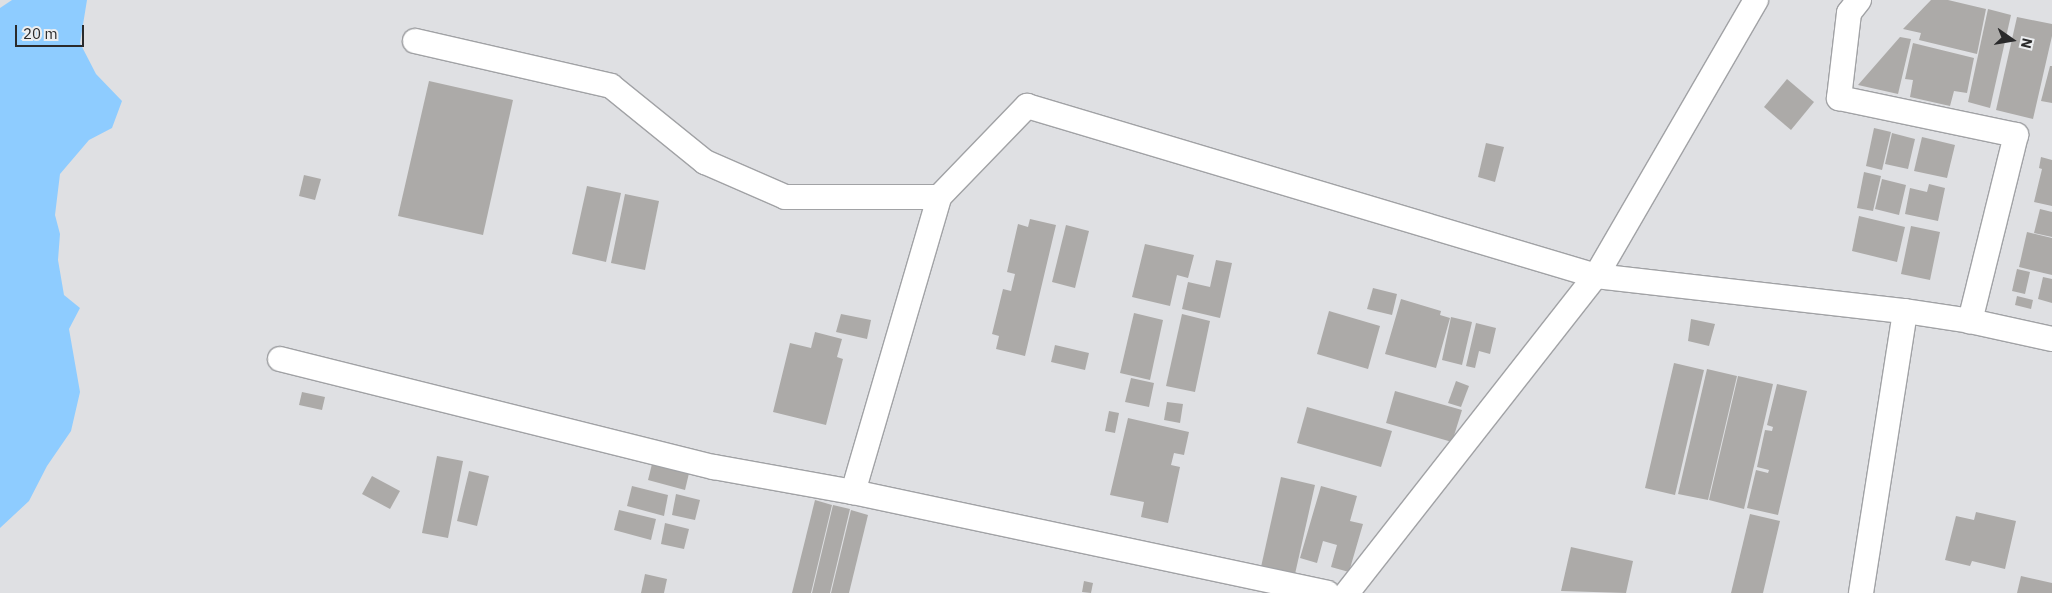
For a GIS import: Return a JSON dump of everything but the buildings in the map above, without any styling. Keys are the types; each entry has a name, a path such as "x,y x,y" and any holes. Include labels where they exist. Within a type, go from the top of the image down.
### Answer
{"street":[{"path":"1347,593 1596,276 1756,0"},
{"path":"1859,0 1849,13 1839,98 2016,135 1970,321"},
{"path":"414,41 611,86 705,162 785,197 939,197"},
{"path":"853,492 939,197 1027,106 1596,276 1905,310 1970,321 2052,340"},
{"path":"1862,593 1905,310"},
{"path":"280,360 714,467 853,492 1327,593"}],"water":[{"path":"12,0 87,0 80,43 96,74 122,101 112,128 89,140 60,174 55,215 60,234 58,260 64,295 80,308 69,329 80,392 71,431 47,466 29,501 0,528 0,8"}]}
